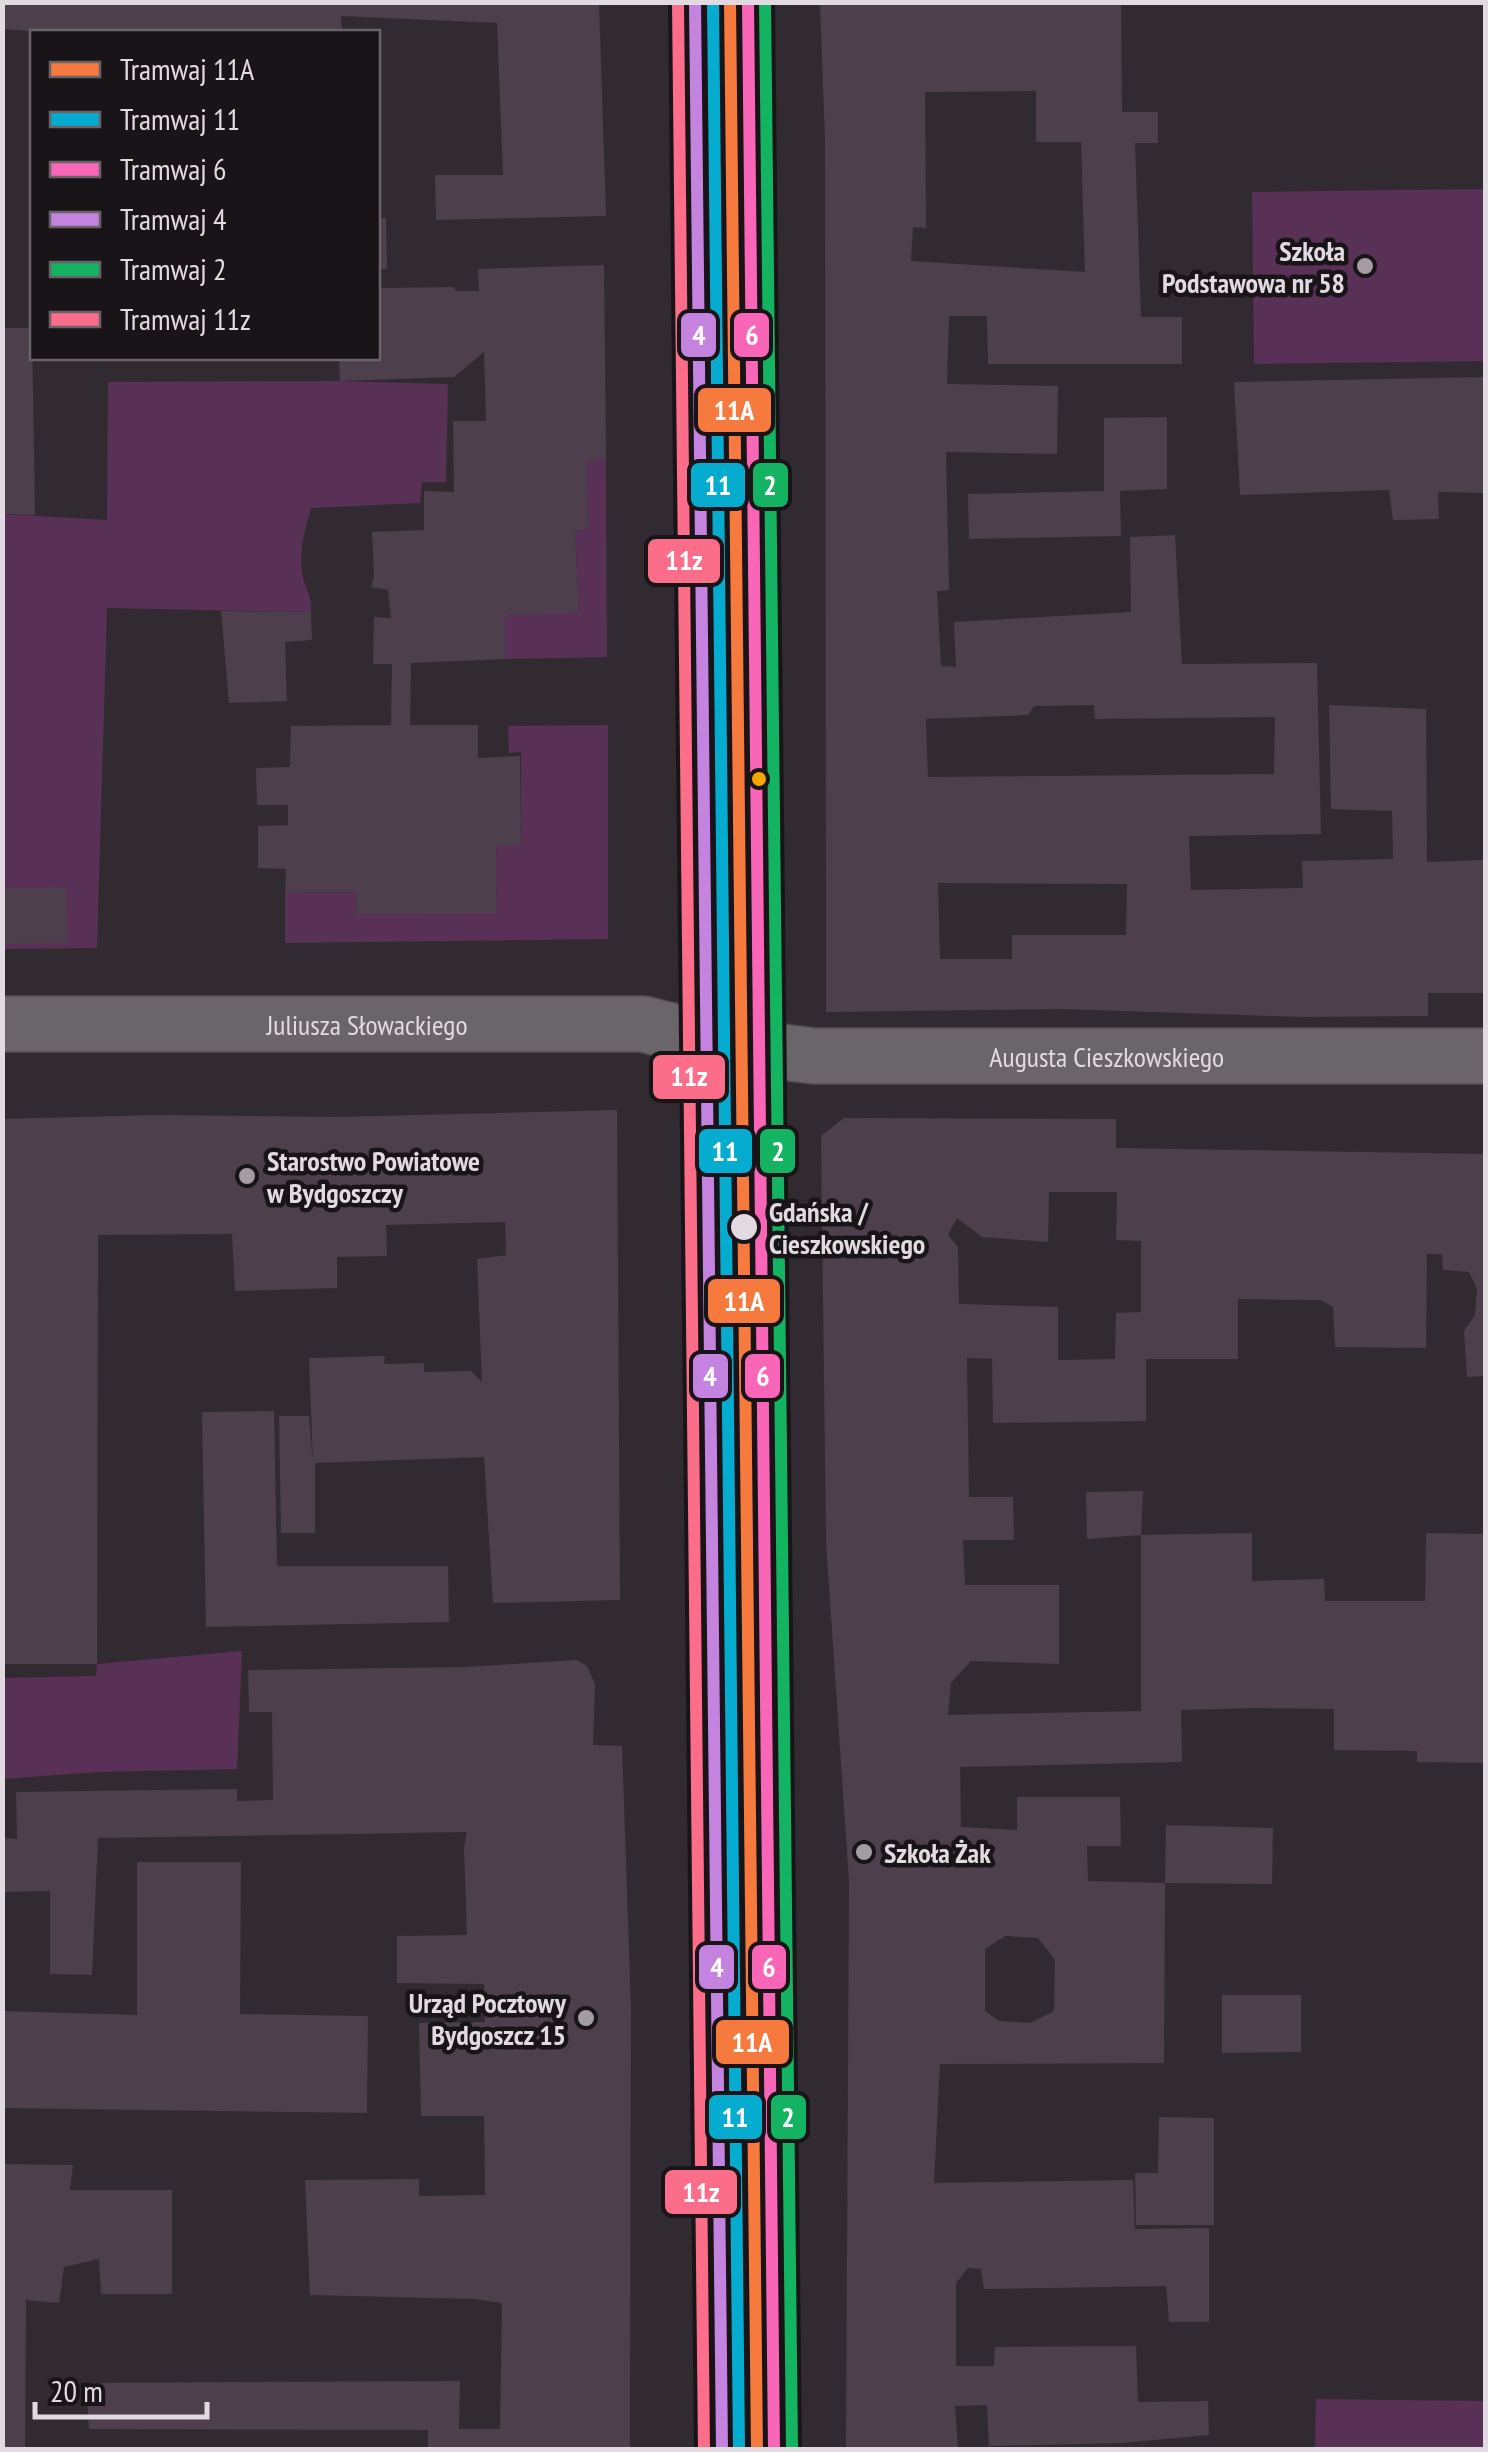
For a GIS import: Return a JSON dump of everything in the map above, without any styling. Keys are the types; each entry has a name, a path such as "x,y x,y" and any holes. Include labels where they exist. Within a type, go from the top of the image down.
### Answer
{"street":[{"path":"717,2 744,2450"},
{"name":"Juliusza Słowackiego","path":"2,1024 642,1024 728,1045"},
{"name":"Augusta Cieszkowskiego","path":"728,1045 814,1056 1486,1056"}],"shaded area":[{"path":"1485,189 1485,361 1254,364 1252,192"},
{"path":"108,382 448,384 446,482 422,482 420,503 311,508 301,556 311,612 107,608 97,948 3,949 3,514 107,520"},
{"path":"606,459 607,657 505,659 505,616 579,611 575,531 589,527 587,462"},
{"path":"608,725 608,939 285,943 285,893 356,892 355,913 497,913 496,846 521,845 521,752 509,753 508,726"},
{"path":"242,1651 237,1769 3,1779 3,1678 96,1676 97,1664"},
{"path":"1316,2399 1485,2401 1485,2449 1315,2449"}],"building":[{"path":"2,2 599,2 606,216 436,220 435,175 503,175 497,23 341,16 342,30 2,29"},
{"path":"820,2 1121,2 1122,112 1158,112 1158,143 1135,143 1141,317 1182,317 1182,364 988,364 987,316 949,316 947,384 1058,386 1057,454 946,452 949,590 937,591 941,666 956,667 954,622 1131,612 1130,537 1175,535 1182,664 1317,663 1321,834 1189,836 1191,890 1303,888 1302,861 1393,859 1392,811 1331,809 1329,705 1426,709 1427,862 1486,860 1486,993 1428,993 1428,1016 1304,1017 1062,1009 826,1012 825,140","holes":["1036,91 1036,142 1081,142 1085,272 911,261 913,227 926,228 925,92","1094,705 1095,719 1275,717 1274,774 928,777 926,719 1028,715 1034,706","938,883 1127,884 1126,935 1012,935 1012,959 940,959"]},
{"path":"380,218 386,218 387,269 380,269"},
{"path":"604,265 606,459 587,462 589,528 575,531 579,612 505,616 505,659 411,663 410,725 478,725 478,758 520,756 521,846 496,846 497,913 355,914 356,892 285,893 286,869 258,868 258,826 288,825 288,805 257,805 256,768 290,767 291,726 391,725 392,664 373,664 374,617 391,618 388,590 371,587 372,532 424,530 424,491 454,492 453,421 486,421 484,352 454,377 340,381 339,360 380,360 380,288 454,287 456,291 479,291 478,269"},
{"path":"2,328 30,328 35,515 2,514"},
{"path":"1486,377 1486,493 1438,492 1439,519 1393,520 1389,490 1240,495 1234,382"},
{"path":"1167,417 1167,489 1120,491 1121,536 969,539 968,494 1104,491 1104,418"},
{"path":"221,611 311,612 312,640 285,642 287,701 229,703"},
{"path":"66,887 68,943 2,944 2,888"},
{"path":"617,1110 620,1600 493,1603 484,1457 315,1463 315,1533 281,1533 279,1416 309,1416 313,1463 309,1358 385,1356 384,1364 424,1363 424,1372 471,1371 482,1382 477,1259 506,1255 505,1222 386,1225 387,1256 337,1257 337,1288 235,1291 232,1234 98,1235 97,1664 2,1664 2,1119"},
{"path":"844,1118 1116,1119 1116,1148 1486,1154 1486,1376 1467,1377 1464,1331 1475,1315 1477,1289 1469,1272 1443,1270 1442,1254 1427,1254 1426,1348 1335,1347 1333,1307 1321,1300 1238,1299 1238,1359 1146,1359 1146,1421 993,1423 992,1359 967,1358 969,1497 1013,1497 1014,1540 963,1540 965,1585 1059,1585 1059,1664 971,1661 951,1683 948,1715 1141,1711 1141,1535 1252,1533 1252,1581 1324,1579 1325,1601 1425,1601 1426,1533 1486,1534 1486,1763 1417,1762 1417,1751 1334,1750 1334,1709 1255,1708 1181,1710 1182,1762 960,1767 961,1827 1017,1830 1017,1797 1120,1797 1121,1846 1087,1846 1088,1881 1165,1883 1164,2063 940,2064 934,2183 1133,2180 1135,2229 1209,2228 1209,2322 1169,2322 1166,2286 984,2289 981,2269 968,2268 956,2283 956,2366 994,2366 995,2347 1136,2346 1138,2402 1208,2401 1209,2435 1121,2443 989,2446 987,2405 955,2406 958,2450 846,2450 849,1881 826,1542 821,1136","holes":["1049,1192 1117,1192 1116,1240 1141,1241 1141,1312 1116,1313 1115,1359 1058,1360 1058,1307 959,1304 958,1247 948,1235 957,1218 982,1237 1048,1242","1005,1936 1038,1938 1055,1960 1054,2011 1030,2023 999,2021 985,2011 985,1949"]},
{"path":"274,1411 277,1566 448,1566 449,1622 206,1627 202,1412"},
{"path":"1143,1491 1141,1535 1087,1539 1086,1492"},
{"path":"577,1660 587,1666 595,1684 593,1745 622,1746 631,2007 630,2450 428,2450 428,2430 89,2429 86,2383 460,2381 459,2429 500,2429 502,2303 310,2295 305,2180 419,2179 419,2196 485,2195 484,2116 421,2116 419,2023 485,2022 484,1984 397,1983 397,1936 467,1935 467,1832 98,1838 92,1975 50,1974 50,1891 2,1892 2,1838 17,1839 16,1792 237,1789 237,1801 273,1800 272,1712 249,1712 248,1670 466,1667"},
{"path":"1166,1825 1273,1828 1272,1884 1165,1883"},
{"path":"137,1862 241,1862 240,2014 368,2016 367,2113 2,2108 2,2011 137,2015"},
{"path":"1222,1995 1301,1995 1301,2052 1222,2053"},
{"path":"1159,2117 1214,2118 1214,2225 1136,2225 1135,2173 1158,2173"},
{"path":"2,2164 73,2165 70,2190 172,2190 172,2294 101,2294 99,2259 64,2267 59,2303 26,2300 25,2450 2,2450"}],"tram line":[{"name":"4","path":"695,2 722,2450"},
{"name":"11","path":"713,2 739,2450"},
{"name":"11A","path":"730,2 757,2450"},
{"name":"6","path":"748,2 774,2450"},
{"name":"2","path":"765,2 792,2450"},
{"name":"11z","path":"678,3 704,2450"}],"place":[{"name":"Szkoła Podstawowa nr 58","path":"1365,266"},
{"name":"Starostwo Powiatowe w Bydgoszczy","path":"247,1176"},
{"name":"Gdańska / Cieszkowskiego","path":"744,1227"},
{"name":"Szkoła Żak","path":"864,1852"},
{"name":"Urząd Pocztowy Bydgoszcz 15","path":"586,2018"}]}
